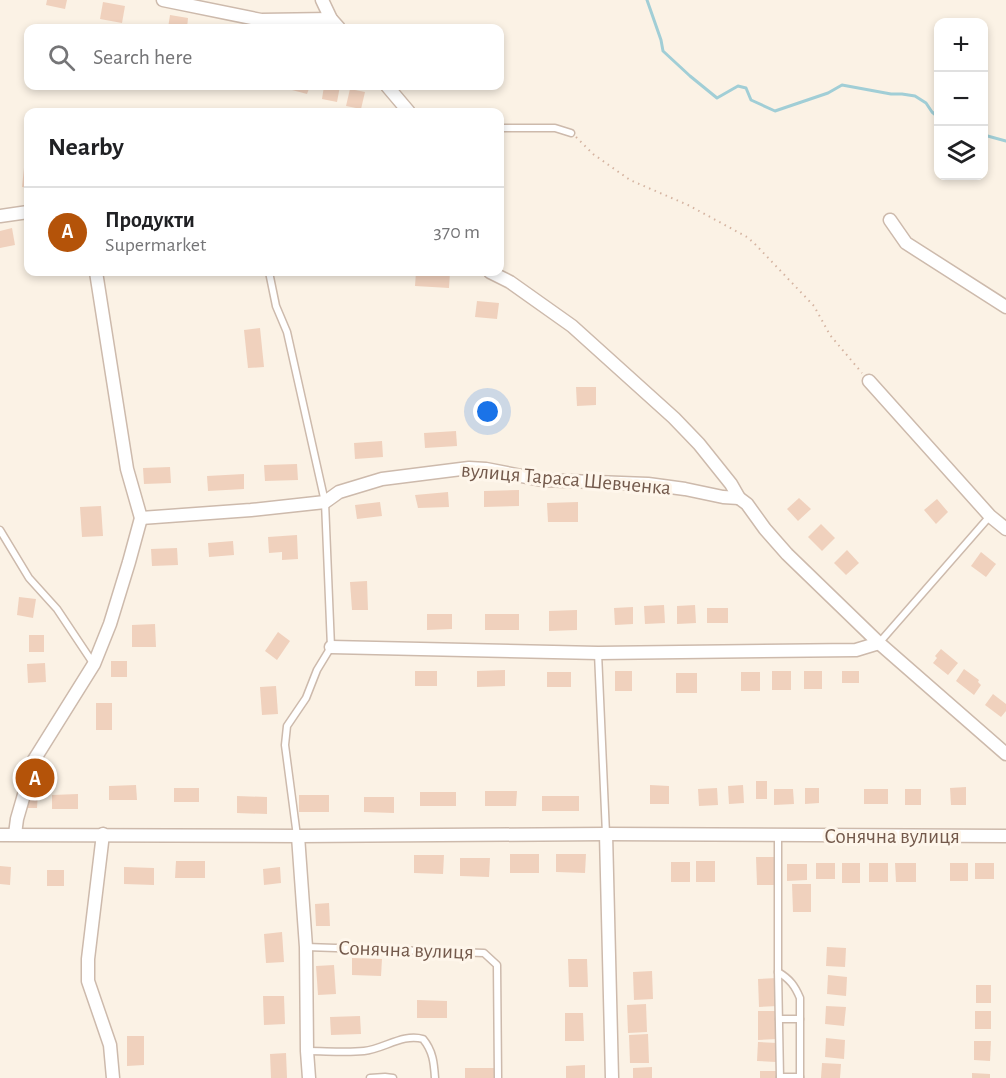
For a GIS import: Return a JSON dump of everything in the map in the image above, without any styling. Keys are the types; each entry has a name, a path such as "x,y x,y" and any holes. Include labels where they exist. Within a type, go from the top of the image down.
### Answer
{"street":[{"path":"163,0 261,20 335,24"},
{"path":"322,0 335,24"},
{"path":"390,90 406,108"},
{"path":"0,216 24,213"},
{"path":"890,220 906,243 1006,307"},
{"path":"504,275 510,282"},
{"path":"15,834 16,819 34,760 94,664 110,624 141,518 127,469 97,276"},
{"path":"498,276 572,326 674,418 699,444 739,498 747,504 787,554 879,643 1006,754"},
{"path":"869,381 990,516 1006,529"},
{"name":"вулиця Тараса Шевченка","path":"141,518 325,502 339,492 382,479 469,468 542,480 648,484 739,498"},
{"path":"331,647 598,652 856,650 879,643"},
{"path":"103,834 88,958 88,981 110,1045 113,1078"},
{"path":"606,834 612,1078"},
{"name":"Сонячна вулиця","path":"0,835 1006,836"},
{"path":"298,836 306,947 309,1078"}],"lane":[{"path":"504,128 555,128 572,133"},
{"path":"270,276 276,306 287,332 325,502 331,647 317,670 306,698 287,726 285,745 298,836"},
{"path":"879,643 990,516"},
{"path":"0,530 29,578 57,609 94,664"},
{"path":"598,652 606,834"},
{"path":"778,836 778,972 780,1077 800,1078 800,998 788,978 778,972"},
{"name":"Сонячна вулиця","path":"306,947 484,953 497,965 498,1078"},
{"path":"779,1019 800,1019"},
{"path":"307,1051 363,1051 409,1036 417,1037 423,1039 431,1051 435,1078"},
{"path":"370,1078 393,1078"}],"path":[{"path":"572,133 593,154 630,180 688,205 747,237 814,306 830,335 869,381"}],"building":[{"path":"47,0 67,0 65,9 46,5"},
{"path":"103,2 125,6 122,23 100,19"},
{"path":"170,15 188,18 187,24 169,24"},
{"path":"292,90 308,90 307,94"},
{"path":"323,90 339,90 337,102 322,99"},
{"path":"350,90 365,92 361,108 346,106"},
{"path":"12,228 15,245 0,248 0,231"},
{"path":"416,276 450,276 449,288 415,286"},
{"path":"477,301 499,303 497,319 475,317"},
{"path":"260,328 264,367 248,368 244,330"},
{"path":"576,387 596,387 596,405 577,406"},
{"path":"456,431 457,446 425,448 424,433"},
{"path":"382,441 383,457 355,459 354,443"},
{"path":"297,464 298,480 265,481 264,465"},
{"path":"170,467 171,483 144,484 143,468"},
{"path":"244,474 244,489 208,491 207,476"},
{"path":"519,490 519,506 484,507 484,491"},
{"path":"448,492 449,507 418,508 415,495"},
{"path":"799,498 811,509 798,521 787,509"},
{"path":"937,499 948,512 936,524 924,510"},
{"path":"380,502 382,516 357,519 355,505"},
{"path":"578,502 578,522 548,522 547,503"},
{"path":"101,506 103,536 82,537 80,507"},
{"path":"821,524 835,538 822,551 808,537"},
{"path":"297,535 298,559 282,560 282,552 269,553 268,537"},
{"path":"233,541 234,555 209,557 208,543"},
{"path":"177,548 178,565 152,566 151,549"},
{"path":"847,550 859,563 846,575 834,563"},
{"path":"981,552 996,564 986,577 971,566"},
{"path":"367,581 368,610 352,610 350,582"},
{"path":"19,597 36,599 33,618 17,615"},
{"path":"664,605 665,623 645,624 644,606"},
{"path":"695,605 696,623 677,624 677,606"},
{"path":"633,607 633,624 615,625 614,608"},
{"path":"707,608 728,608 728,623 707,623"},
{"path":"577,610 577,630 549,631 549,611"},
{"path":"427,614 452,614 452,629 427,630"},
{"path":"485,614 519,614 519,630 485,630"},
{"path":"155,624 156,647 132,647 132,625"},
{"path":"278,632 290,641 277,660 265,651"},
{"path":"29,635 44,635 44,652 29,652"},
{"path":"941,649 958,663 948,675 933,663"},
{"path":"111,661 127,661 127,677 111,677"},
{"path":"45,663 46,682 28,683 27,664"},
{"path":"964,669 979,680 981,685 974,695 956,681"},
{"path":"505,670 505,686 477,687 477,671"},
{"path":"415,671 437,671 437,686 415,686"},
{"path":"615,671 632,671 632,691 615,691"},
{"path":"772,671 791,671 791,690 772,690"},
{"path":"804,671 822,671 822,689 804,689"},
{"path":"842,671 859,671 859,683 842,683"},
{"path":"547,672 571,672 571,687 547,687"},
{"path":"741,672 760,672 760,691 741,691"},
{"path":"676,673 697,673 697,693 676,693"},
{"path":"276,686 278,714 262,715 260,687"},
{"path":"993,694 1006,704 1006,711 1001,717 985,705"},
{"path":"96,703 112,703 112,730 96,730"},
{"path":"756,781 767,781 767,799 756,799"},
{"path":"136,785 137,800 109,800 109,786"},
{"path":"650,785 669,786 669,804 650,804"},
{"path":"743,785 744,803 729,804 728,786"},
{"path":"966,787 966,805 951,805 950,788"},
{"path":"174,788 199,788 199,802 174,802"},
{"path":"717,788 718,805 699,806 698,789"},
{"path":"805,788 819,788 819,803 805,804"},
{"path":"774,789 793,789 794,804 774,805"},
{"path":"864,789 888,789 888,804 864,804"},
{"path":"905,789 921,789 921,805 905,805"},
{"path":"27,791 38,791 37,808 27,808"},
{"path":"485,791 517,791 516,806 485,806"},
{"path":"420,792 456,792 456,806 420,806"},
{"path":"78,794 78,809 52,809 52,795"},
{"path":"299,795 329,795 329,812 299,812"},
{"path":"237,796 267,797 267,814 237,813"},
{"path":"542,796 579,796 579,811 542,811"},
{"path":"364,797 394,797 394,813 364,812"},
{"path":"510,854 539,854 539,873 510,873"},
{"path":"556,854 586,854 585,873 556,872"},
{"path":"414,855 444,855 443,874 414,873"},
{"path":"756,857 775,857 776,885 757,885"},
{"path":"460,858 490,858 489,877 460,876"},
{"path":"176,861 205,861 205,878 175,878"},
{"path":"696,861 715,861 715,882 696,882"},
{"path":"671,862 690,862 690,882 671,882"},
{"path":"816,863 835,863 835,879 816,879"},
{"path":"842,863 860,863 860,883 842,883"},
{"path":"869,863 888,863 888,882 869,882"},
{"path":"895,863 916,863 916,882 896,882"},
{"path":"950,863 968,863 968,881 950,881"},
{"path":"975,863 994,863 994,879 975,879"},
{"path":"787,864 807,864 807,880 787,881"},
{"path":"0,866 11,867 10,885 0,884"},
{"path":"124,867 154,868 154,885 124,884"},
{"path":"280,867 281,883 264,885 263,869"},
{"path":"47,870 64,870 64,886 47,886"},
{"path":"792,884 811,884 811,912 793,912"},
{"path":"329,903 330,926 316,926 315,904"},
{"path":"282,932 284,962 266,963 264,934"},
{"path":"827,947 846,948 845,967 826,966"},
{"path":"352,958 382,959 381,976 352,975"},
{"path":"568,959 587,959 588,987 569,987"},
{"path":"334,965 336,994 318,995 316,966"},
{"path":"652,971 653,999 634,1000 633,972"},
{"path":"828,975 847,977 846,996 827,994"},
{"path":"777,978 778,1006 759,1007 758,979"},
{"path":"976,985 991,985 991,1003 976,1003"},
{"path":"263,996 284,996 285,1024 264,1025"},
{"path":"417,1000 447,1001 447,1018 417,1018"},
{"path":"646,1004 647,1032 628,1033 627,1005"},
{"path":"826,1006 846,1007 844,1026 825,1024"},
{"path":"758,1011 777,1011 777,1039 758,1040"},
{"path":"975,1011 991,1011 991,1029 975,1029"},
{"path":"565,1013 583,1013 584,1041 565,1041"},
{"path":"360,1016 361,1034 331,1035 330,1017"},
{"path":"648,1034 649,1063 630,1063 629,1035"},
{"path":"127,1036 144,1036 144,1065 127,1066"},
{"path":"826,1038 845,1040 844,1059 825,1057"},
{"path":"974,1041 991,1041 990,1061 974,1060"},
{"path":"758,1042 777,1043 776,1062 757,1061"},
{"path":"286,1053 287,1078 271,1078 270,1054"},
{"path":"822,1063 841,1064 840,1078 821,1078"},
{"path":"585,1065 585,1078 566,1078 566,1066"},
{"path":"652,1067 652,1078 633,1078 633,1068"},
{"path":"465,1068 495,1068 495,1078 465,1078"},
{"path":"760,1071 779,1071 779,1078 760,1078"},
{"path":"972,1073 990,1074 990,1078 972,1078"}],"waterway":[{"path":"647,0 663,51 717,98 738,86 746,88 751,100 775,111 828,93 842,85 915,96 926,103 934,114"},
{"path":"988,136 1006,141"}],"place":[{"name":"Продукти","path":"35,778"}]}
